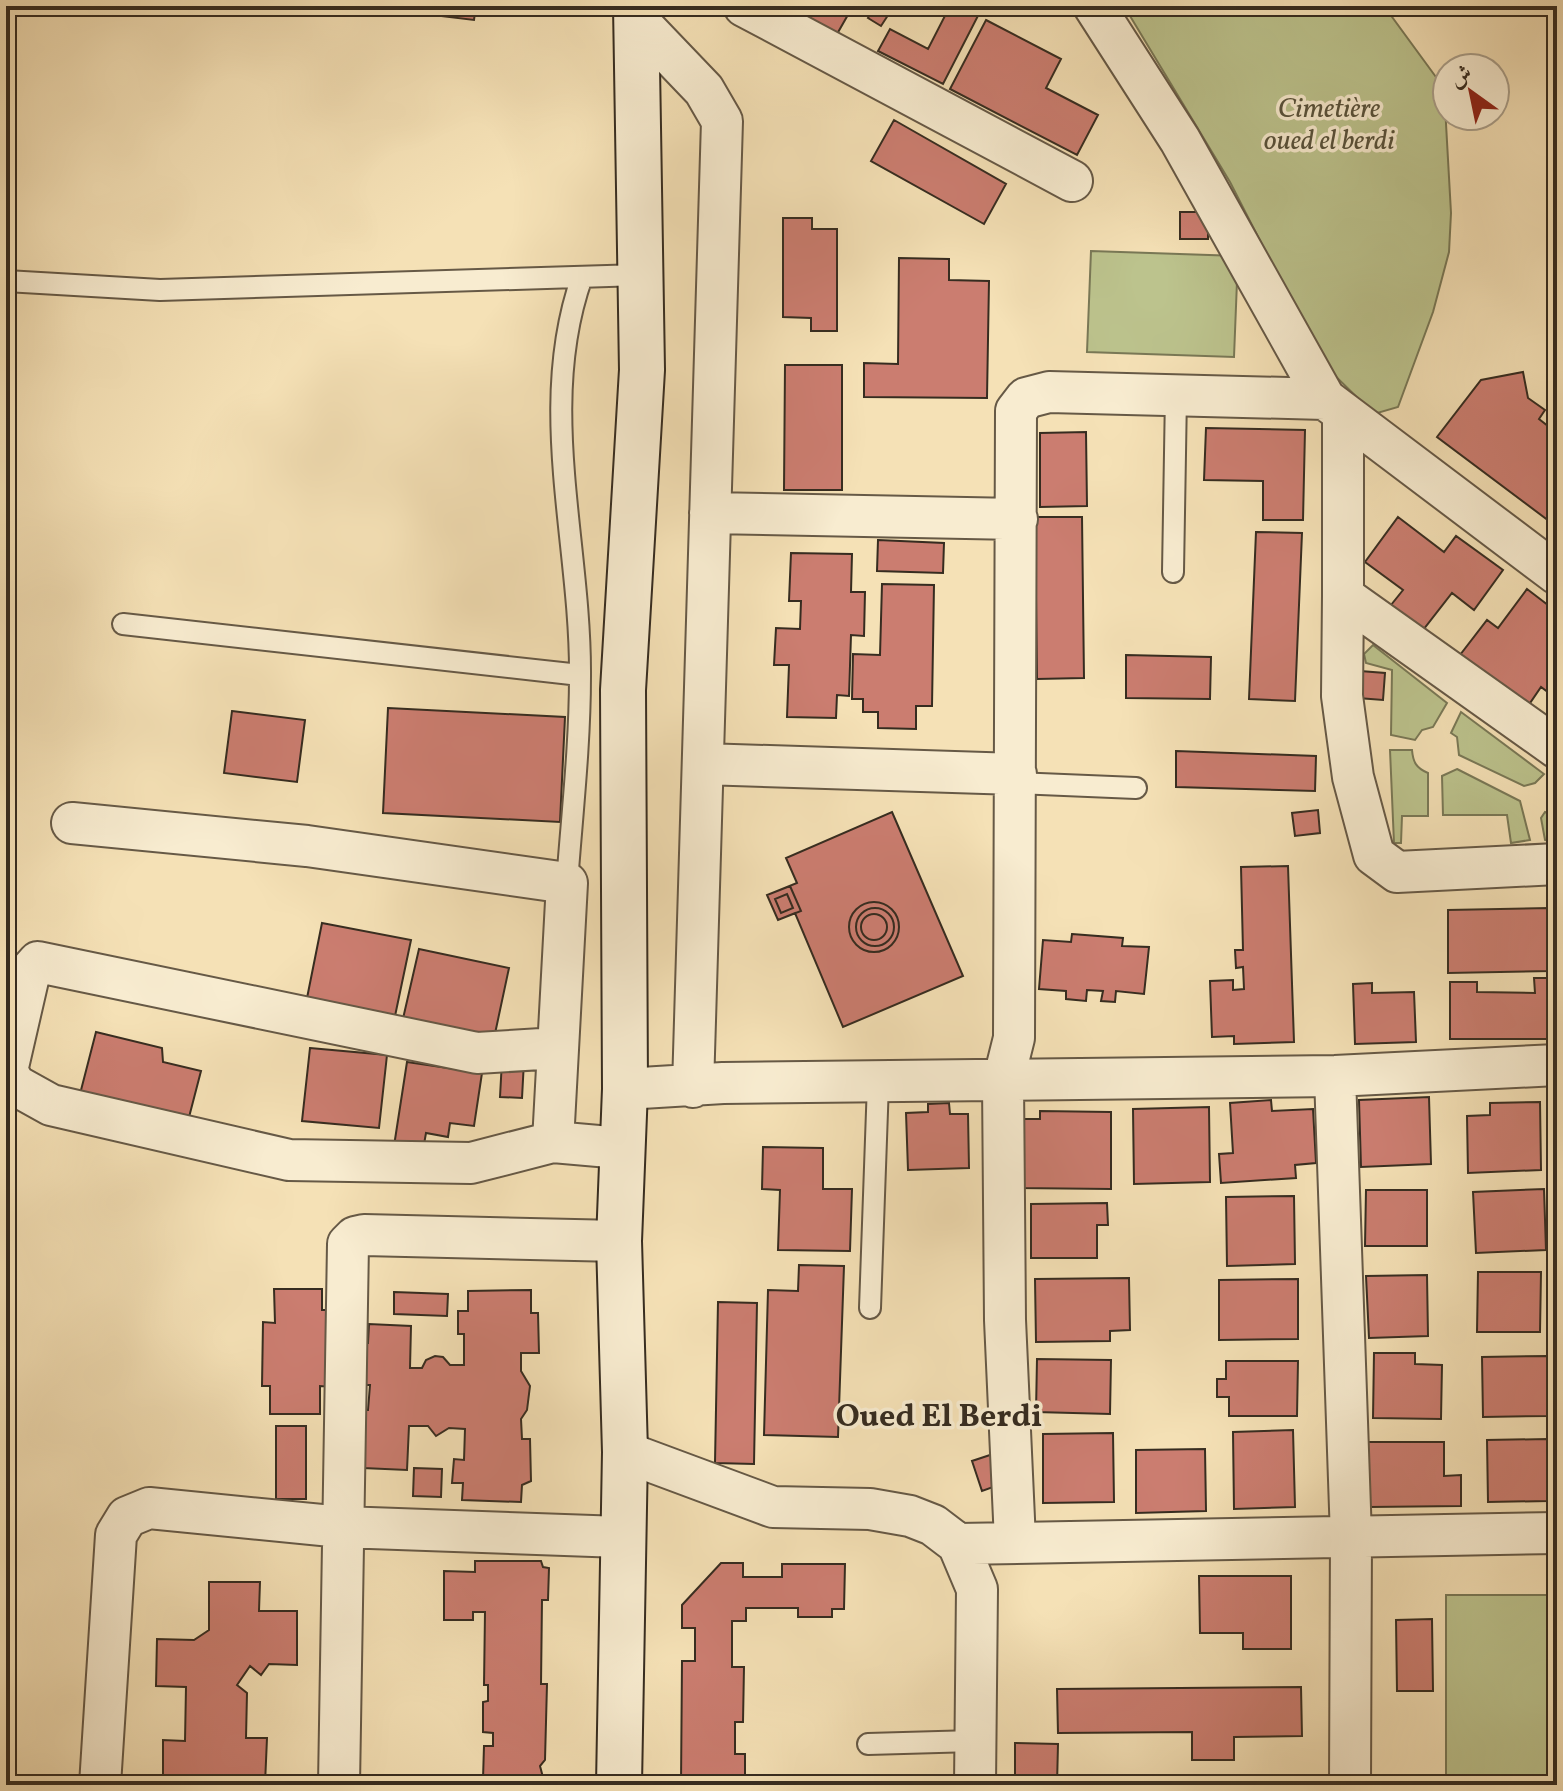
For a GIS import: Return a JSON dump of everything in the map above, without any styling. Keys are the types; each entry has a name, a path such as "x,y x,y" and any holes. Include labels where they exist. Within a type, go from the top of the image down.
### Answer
{"main road":[{"path":"619,1785 621,1537 625,1452 619,1241 625,1089 623,690 642,370 636,13"}],"street":[{"path":"744,6 1072,181"},
{"path":"1094,6 1180,140 1334,406 1557,574"},
{"path":"636,13 704,90 722,121 693,1087"},
{"path":"1015,1541 1005,1320 1003,1082 1014,1038 1016,411 1026,398 1049,392 1176,394 1334,406"},
{"path":"1334,406 1343,596 1342,696 1353,777 1374,855 1397,872 1557,864"},
{"path":"710,513 1017,519"},
{"path":"1343,596 1557,748"},
{"path":"703,764 1016,778"},
{"path":"72,823 307,846 567,883 553,1142"},
{"path":"558,1048 477,1053 38,962 30,971 7,1071 15,1085 51,1105 289,1160 471,1163 553,1142 621,1148"},
{"path":"625,1089 723,1083 1335,1076 1557,1065"},
{"path":"1335,1076 1351,1537 1350,1785"},
{"path":"339,1785 348,1244 355,1237 619,1241"},
{"path":"625,1452 773,1507 870,1509 910,1516 933,1525 958,1544 977,1589 975,1785"},
{"path":"100,1785 116,1535 127,1517 149,1508 342,1527 621,1537"},
{"path":"958,1544 1557,1533"}],"lane":[{"path":"6,281 160,290 640,275"},
{"path":"567,883 580,675 560,402 570,309 582,277"},
{"path":"1173,572 1176,394"},
{"path":"123,624 580,675"},
{"path":"1016,778 1136,788"},
{"path":"870,1308 878,1083"},
{"path":"868,1744 974,1741"}],"green space":[{"name":"Cimetière oued el berdi","path":"1124,6 1384,6 1431,70 1431,132 1446,132 1451,213 1449,252 1433,312 1398,407 1374,414 1323,364 1230,182"},
{"path":"1091,251 1238,256 1234,357 1087,352"},
{"path":"1373,645 1447,703 1433,727 1422,730 1415,740 1391,735 1392,670 1366,663 1364,654"},
{"path":"1461,712 1544,774 1535,783 1524,786 1459,755 1457,737 1451,733"},
{"path":"1390,750 1412,750 1416,764 1428,773 1428,816 1402,816 1401,843 1394,843"},
{"path":"1457,769 1520,801 1530,840 1511,843 1507,815 1443,815 1442,776"},
{"path":"1545,812 1557,817 1557,843 1545,840 1541,818"},
{"path":"1446,1595 1557,1595 1557,1785 1446,1785"}],"building":[{"path":"298,6 356,6 355,15 297,12"},
{"path":"416,6 476,6 474,20 415,13"},
{"path":"796,6 853,6 837,34 795,9"},
{"path":"876,6 894,6 881,26 868,18"},
{"path":"950,6 983,6 943,84 878,51 890,29 928,49"},
{"path":"986,20 1061,59 1046,88 1098,115 1077,155 950,89"},
{"path":"894,120 1006,184 984,224 871,161"},
{"path":"1557,131 1557,188 1552,188"},
{"path":"1180,212 1208,212 1208,239 1180,239"},
{"path":"783,218 812,218 812,229 837,229 837,331 811,331 811,318 783,317"},
{"path":"899,258 949,259 949,280 989,281 987,398 864,397 864,363 898,364"},
{"path":"785,365 842,365 842,490 784,490"},
{"path":"1523,372 1528,398 1545,410 1539,419 1553,430 1557,423 1557,527 1437,437 1481,380"},
{"path":"1206,428 1305,430 1303,520 1263,520 1263,481 1204,480"},
{"path":"1086,432 1087,506 1040,507 1040,433"},
{"path":"1035,517 1082,517 1084,678 1037,679"},
{"path":"1398,517 1444,552 1456,536 1503,570 1474,610 1452,593 1423,630 1391,605 1403,590 1365,562"},
{"path":"1256,532 1302,533 1295,701 1249,699"},
{"path":"878,540 944,543 943,573 877,571"},
{"path":"791,553 852,554 851,592 865,592 864,636 851,635 849,696 837,695 836,718 787,717 789,665 774,665 776,628 800,629 801,601 789,601"},
{"path":"882,584 934,585 932,706 916,706 916,729 878,728 878,712 863,712 863,699 852,699 853,654 880,655"},
{"path":"1527,589 1557,612 1557,699 1541,687 1528,706 1460,655 1487,620 1498,628"},
{"path":"1126,655 1211,657 1210,699 1126,698"},
{"path":"1360,671 1385,673 1383,700 1358,698"},
{"path":"388,708 565,717 560,822 383,813"},
{"path":"232,711 305,720 297,782 224,773"},
{"path":"1176,751 1316,756 1315,791 1176,787"},
{"path":"1318,810 1320,833 1295,836 1292,813"},
{"path":"892,812 963,976 843,1027 795,913 778,920 767,895 797,883 786,858"},
{"path":"1288,866 1294,1042 1234,1044 1234,1036 1212,1037 1210,981 1233,980 1233,990 1244,989 1243,967 1236,968 1235,950 1243,950 1241,867"},
{"path":"790,886 801,911 778,920 767,895"},
{"path":"787,894 793,908 781,913 775,899"},
{"path":"864,903 884,903 898,917 898,937 884,951 864,951 850,937 850,917"},
{"path":"875,908 888,914 894,927 888,940 875,946 862,940 856,927 862,914"},
{"path":"1549,908 1550,971 1448,973 1448,910"},
{"path":"874,914 883,918 887,927 883,936 874,940 865,936 861,927 865,918"},
{"path":"322,923 411,940 395,1016 307,998"},
{"path":"1072,934 1123,938 1122,946 1149,947 1144,994 1116,991 1115,1002 1101,1001 1103,991 1087,990 1086,1001 1066,999 1066,991 1039,989 1043,940 1071,942"},
{"path":"419,949 509,968 493,1043 402,1023"},
{"path":"1534,978 1557,978 1557,1039 1450,1039 1450,982 1477,982 1477,992 1535,993"},
{"path":"1372,983 1372,993 1414,992 1416,1042 1355,1044 1353,984"},
{"path":"96,1032 162,1048 163,1062 201,1071 188,1121 80,1094"},
{"path":"310,1048 387,1055 379,1128 302,1121"},
{"path":"502,1060 524,1061 522,1098 500,1097"},
{"path":"407,1062 482,1073 474,1126 450,1123 448,1137 426,1133 423,1150 394,1146"},
{"path":"1429,1097 1431,1164 1361,1167 1359,1100"},
{"path":"1271,1100 1272,1111 1313,1109 1316,1163 1295,1165 1296,1178 1221,1183 1219,1154 1233,1153 1230,1103"},
{"path":"1540,1102 1541,1170 1468,1173 1467,1116 1490,1115 1490,1103"},
{"path":"949,1103 950,1114 968,1114 969,1168 908,1170 906,1113 928,1112 928,1104"},
{"path":"1209,1107 1210,1182 1134,1184 1133,1109"},
{"path":"1040,1111 1111,1112 1111,1189 1017,1188 1018,1119 1040,1119"},
{"path":"763,1147 823,1148 823,1189 852,1189 850,1251 778,1250 780,1190 762,1189"},
{"path":"1544,1189 1546,1250 1476,1253 1473,1192"},
{"path":"1366,1190 1427,1190 1427,1246 1365,1246"},
{"path":"1294,1196 1295,1264 1227,1266 1226,1197"},
{"path":"1107,1203 1108,1225 1097,1225 1097,1258 1031,1258 1031,1204"},
{"path":"799,1265 844,1266 838,1437 764,1435 768,1290 798,1291"},
{"path":"1478,1272 1541,1272 1540,1332 1477,1332"},
{"path":"1427,1275 1428,1336 1369,1338 1366,1276"},
{"path":"1129,1278 1130,1330 1110,1331 1110,1341 1036,1342 1035,1279"},
{"path":"1298,1279 1298,1339 1219,1340 1219,1280"},
{"path":"274,1289 322,1289 322,1310 333,1310 332,1387 320,1386 320,1414 270,1414 270,1386 262,1386 263,1322 275,1323"},
{"path":"531,1290 531,1313 538,1313 539,1353 521,1353 521,1371 530,1386 527,1410 521,1419 522,1439 530,1439 531,1481 522,1485 521,1502 462,1500 463,1483 452,1483 454,1459 464,1460 465,1429 449,1428 436,1436 428,1426 409,1426 407,1470 363,1468 353,1410 368,1410 370,1385 354,1385 356,1343 368,1343 369,1324 411,1326 410,1368 422,1368 426,1360 435,1356 443,1357 450,1365 464,1365 464,1334 458,1334 458,1311 468,1311 468,1291"},
{"path":"394,1292 448,1294 447,1316 394,1314"},
{"path":"718,1302 757,1303 754,1464 715,1463"},
{"path":"1374,1353 1415,1353 1415,1364 1442,1365 1441,1419 1373,1418"},
{"path":"1547,1356 1548,1416 1483,1417 1482,1357"},
{"path":"1037,1359 1111,1360 1110,1414 1036,1412"},
{"path":"1226,1361 1298,1361 1297,1416 1229,1416 1229,1397 1217,1397 1217,1379 1226,1379"},
{"path":"276,1426 306,1426 306,1499 276,1499"},
{"path":"1293,1430 1295,1507 1234,1509 1233,1432"},
{"path":"1113,1433 1114,1502 1043,1503 1043,1434"},
{"path":"1547,1439 1548,1501 1488,1502 1487,1440"},
{"path":"1368,1442 1444,1442 1444,1476 1461,1475 1461,1506 1369,1507"},
{"path":"1205,1449 1206,1511 1136,1513 1136,1450"},
{"path":"999,1452 1010,1481 982,1491 972,1461"},
{"path":"414,1468 442,1469 441,1497 413,1496"},
{"path":"475,1561 541,1561 543,1567 549,1568 548,1600 542,1600 541,1684 547,1684 545,1760 540,1766 545,1785 487,1785 487,1778 483,1779 484,1746 493,1746 493,1733 483,1732 483,1702 488,1701 488,1685 484,1685 485,1612 473,1612 473,1620 444,1620 444,1571 475,1572"},
{"path":"721,1563 743,1563 743,1577 782,1577 782,1564 845,1564 844,1609 832,1609 832,1617 798,1617 798,1608 746,1608 746,1621 732,1621 732,1667 744,1667 743,1722 735,1722 735,1754 745,1754 745,1785 681,1785 682,1661 695,1661 695,1628 682,1628 682,1605"},
{"path":"1199,1576 1291,1576 1291,1649 1243,1649 1243,1633 1200,1633"},
{"path":"209,1582 260,1582 259,1611 297,1611 297,1665 269,1664 261,1675 250,1666 237,1685 247,1693 246,1738 267,1738 265,1784 184,1785 185,1775 163,1775 163,1740 185,1741 186,1687 156,1686 157,1639 194,1640 209,1630"},
{"path":"1432,1619 1433,1691 1397,1691 1396,1620"},
{"path":"1301,1687 1302,1736 1234,1737 1234,1760 1192,1760 1192,1732 1058,1733 1057,1689"},
{"path":"1015,1743 1058,1744 1057,1785 1015,1785"}],"district":[{"name":"Oued El Berdi","path":"939,1415"}]}
